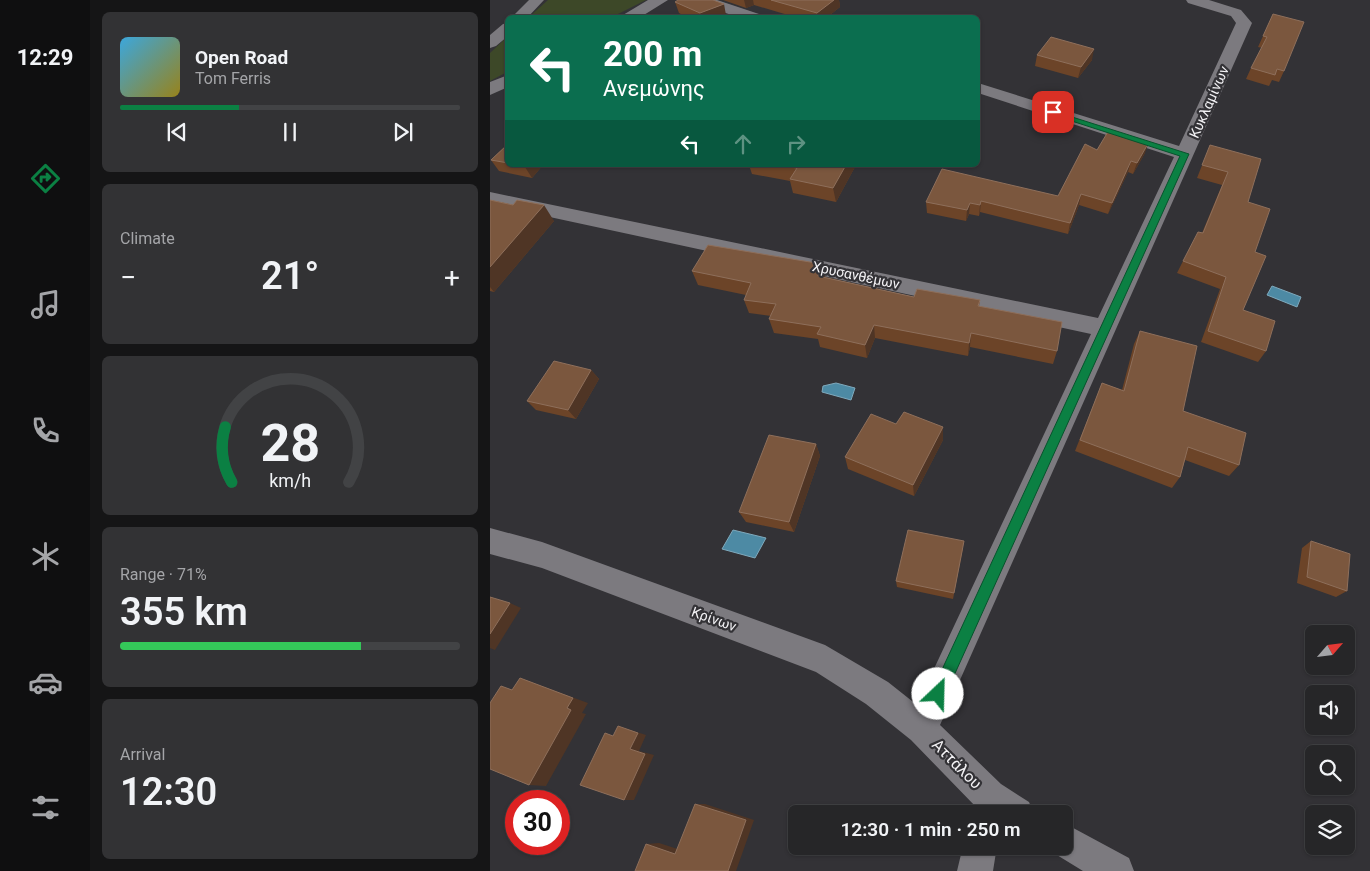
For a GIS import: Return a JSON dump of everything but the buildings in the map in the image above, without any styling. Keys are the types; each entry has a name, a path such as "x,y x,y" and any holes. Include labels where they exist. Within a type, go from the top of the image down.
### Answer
{"street":[{"path":"521,15 537,0"},
{"path":"632,15 660,0"},
{"path":"702,0 748,15"},
{"name":"Κυκλαμίνων","path":"922,729 1244,23 1236,13 1193,0"},
{"path":"490,43 505,30"},
{"path":"490,89 505,82"},
{"path":"980,89 1185,154"},
{"name":"Χρυσανθέμων","path":"490,198 1105,328"},
{"name":"Κρίνων","path":"490,541 542,555 825,660 877,693 922,729"},
{"name":"Αττάλου","path":"922,729 987,805"},
{"path":"1073,845 1116,871"},
{"path":"975,871 978,855"}],"green space":[{"path":"548,0 646,0 616,15 531,15"},
{"path":"505,39 505,73 490,81 490,53"}],"water":[{"path":"1272,286 1301,297 1297,307 1267,295"},
{"path":"836,383 855,388 851,400 822,392 823,386"},
{"path":"733,530 766,538 755,558 722,549"}],"route":[{"path":"938,694 1185,154 1053,112"}]}
